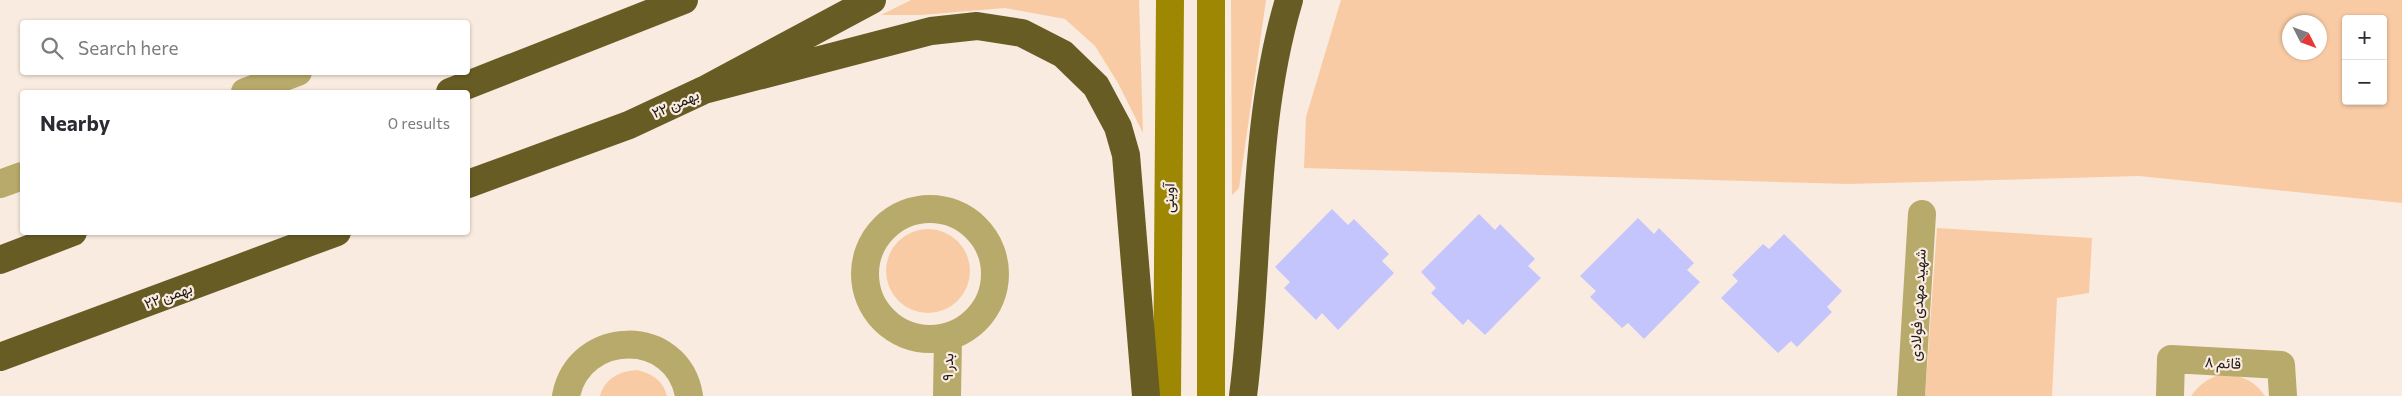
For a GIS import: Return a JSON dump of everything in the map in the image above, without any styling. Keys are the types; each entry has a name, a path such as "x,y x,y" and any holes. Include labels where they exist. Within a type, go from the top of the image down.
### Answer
{"highway":[{"name":"۲۲ بهمن","path":"470,183 629,124 704,90 872,0"},
{"path":"1243,396 1262,145 1280,30 1289,0"},
{"path":"455,90 677,2"},
{"path":"704,90 931,31 977,26 1022,33 1063,54 1096,86 1118,126 1126,155 1146,396"},
{"path":"0,260 65,235"},
{"name":"۲۲ بهمن","path":"0,357 329,235"}],"main road":[{"name":"آوینی","path":"1166,396 1170,0"},
{"path":"1210,0 1211,396"}],"street":[{"path":"250,90 290,75"},
{"path":"0,184 20,177"},
{"path":"922,210 943,210 963,218 980,232 991,251 994,279 992,293 982,313 966,328 948,337 926,339 906,335 888,324 873,308 866,288 865,267 871,246 883,229 901,216 922,210"},
{"name":"شهید مهدی فولادی","path":"1911,396 1922,214"},
{"name":"بدر ۹","path":"947,396 948,337"},
{"path":"566,396 573,374 588,358 605,348 625,343 645,346 664,354 678,368 688,386 689,396"},
{"name":"قائم ۸","path":"2170,396 2171,359 2281,365 2284,396"}],"shaded area":[{"path":"911,0 1139,0 1143,133 1118,83 1095,46 1065,19 1005,8 921,15 881,15"},
{"path":"1231,0 1266,0 1239,188 1232,195"},
{"path":"1341,0 2402,0 2402,203 2139,176 1848,184 1304,168 1306,117"},
{"path":"1937,228 2092,238 2089,293 2057,298 2052,396 1925,396"},
{"path":"928,229 944,232 958,241 967,255 970,271 967,287 958,301 944,310 928,313 912,310 898,301 889,287 886,271 889,255 898,241 912,232"},
{"path":"637,370 656,378 663,386 667,396 600,396 609,380 619,374"},
{"path":"2222,374 2252,382 2265,396 2191,396 2205,382"}],"building":[{"path":"1332,209 1348,225 1354,219 1389,254 1382,261 1394,273 1338,330 1322,313 1316,320 1284,288 1290,282 1275,267"},
{"path":"1479,214 1495,230 1500,224 1535,259 1528,266 1541,278 1485,335 1468,319 1463,325 1431,293 1436,288 1421,272"},
{"path":"1638,218 1654,234 1659,228 1694,263 1687,270 1700,282 1644,339 1628,323 1622,328 1590,297 1596,291 1580,276"},
{"path":"1784,234 1842,291 1827,307 1832,312 1797,347 1791,341 1778,353 1721,298 1738,281 1732,275 1763,244 1769,249"}]}
